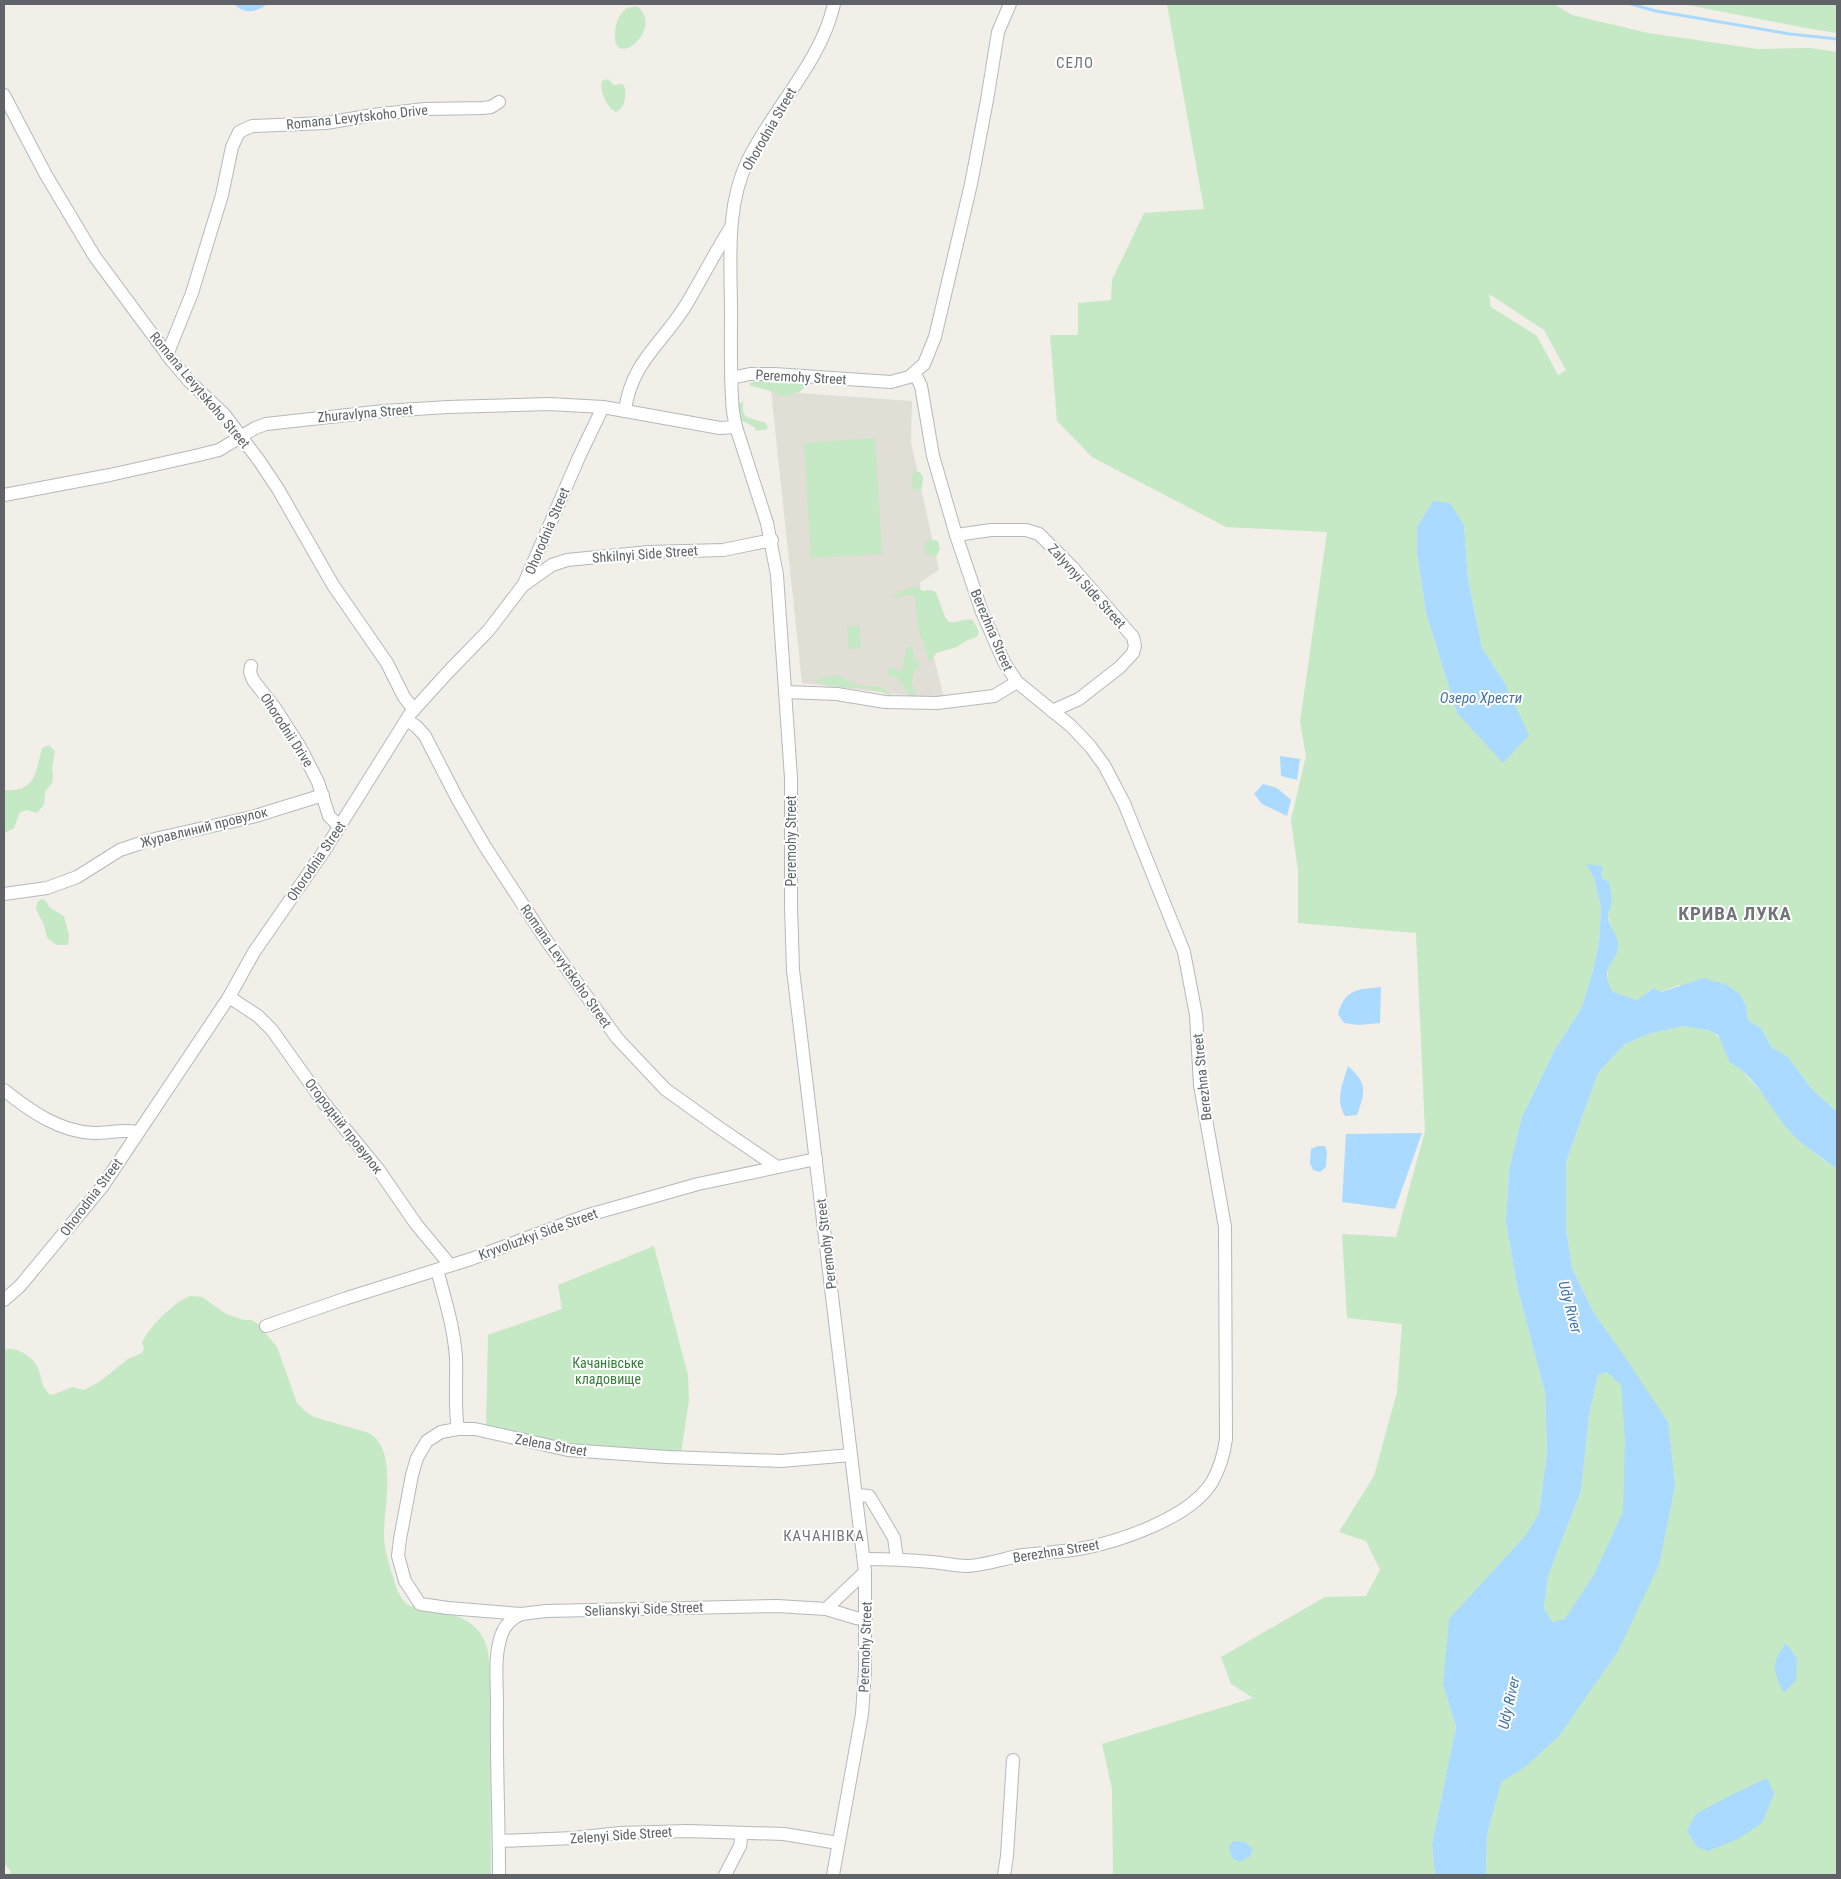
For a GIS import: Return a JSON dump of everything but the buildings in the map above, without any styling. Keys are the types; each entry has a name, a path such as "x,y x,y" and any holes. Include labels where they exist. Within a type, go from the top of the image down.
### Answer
{"street":[{"name":"Ohorodnia Street","path":"625,411 630,386 636,372 689,302 711,257 731,226 737,190 748,159 821,40 834,4"},
{"path":"915,374 922,368 928,358 939,322 976,164 998,32 1010,4"},
{"name":"Romana Levytskoho Street","path":"4,95 46,175 88,246 167,355 190,382 224,414 278,489 333,585 387,663 404,697 410,715 424,736 458,800 484,845 546,940 617,1038 657,1082 670,1094 777,1166"},
{"name":"Romana Levytskoho Drive","path":"167,355 187,308 221,200 232,147 236,136 242,130 259,126 326,123 373,115 432,109 483,108 491,107 499,102"},
{"path":"731,226 731,378"},
{"name":"Peremohy Street","path":"833,1875 862,1714 865,1670 865,1565 792,954 791,778 778,588 772,540 736,427 732,404 731,378 750,374 774,374 886,382 903,380 915,374"},
{"name":"Berezhna Street","path":"865,1565 897,1559 968,1566 1022,1555 1079,1549 1123,1538 1181,1511 1199,1498 1212,1483 1225,1451 1225,1227 1202,1094 1196,1015 1187,964 1180,940 1114,782 1090,746 1052,710 1017,682 1008,670 982,612 956,535 933,456 921,386 915,374"},
{"name":"Zhuravlyna Street","path":"4,495 219,450 266,424 368,412 448,406 566,404 603,407 713,427 736,427"},
{"name":"Ohorodnia Street","path":"4,1300 20,1286 107,1179 228,997 254,952 307,877 410,715 488,631 524,584 579,457 603,407"},
{"name":"Zalyvnyi Side Street","path":"956,535 991,530 1026,530 1039,534 1072,567 1133,637 1135,646 1133,653 1120,667 1079,699 1052,710"},
{"name":"Shkilnyi Side Street","path":"524,584 552,565 567,560 649,552 724,550 772,540"},
{"name":"Ohorodnii Drive","path":"251,666 251,676 286,724 315,775 329,816 339,826"},
{"path":"786,692 837,694 885,702 937,703 994,696 1017,682"},
{"name":"Журавлиний провулок","path":"4,894 47,888 78,877 120,850 150,840 252,817 323,795"},
{"name":"Огородній провулок","path":"228,997 258,1016 272,1030 324,1102 378,1169 416,1224 450,1266"},
{"path":"4,1090 37,1114 67,1129 93,1133 137,1132"},
{"name":"Kryvoluzkyi Side Street","path":"266,1326 511,1245 594,1213 698,1184 816,1159"},
{"path":"437,1270 447,1305 456,1357 458,1429"},
{"name":"Zelena Street","path":"420,1604 406,1581 398,1556 412,1475 417,1458 427,1441 441,1432 475,1429 543,1445 584,1452 781,1461 851,1455"},
{"path":"857,1495 869,1496 871,1499 894,1538 897,1559"},
{"path":"826,1609 865,1565"},
{"name":"Selianskyi Side Street","path":"420,1604 521,1614 777,1606 826,1609 866,1619"},
{"path":"499,1875 496,1727 498,1656 504,1629 512,1619 521,1614"},
{"path":"1004,1875 1007,1856 1013,1760"},
{"name":"Zelenyi Side Street","path":"499,1841 680,1831 794,1835 838,1843"},
{"path":"725,1875 740,1846 742,1834"}],"shaded area":[{"path":"771,391 912,401 911,442 939,570 920,582 922,612 944,697 912,696 802,683"}],"green space":[{"path":"1167,4 1554,4 1572,15 1648,33 1758,49 1810,48 1837,52 1837,1112 1811,1088 1788,1057 1771,1047 1762,1029 1748,1020 1746,1006 1679,985 1660,992 1654,988 1637,1000 1613,992 1607,981 1608,969 1618,948 1608,916 1611,904 1601,874 1603,870 1587,864 1594,878 1601,908 1599,942 1593,971 1582,1007 1554,1051 1522,1117 1509,1170 1506,1222 1517,1286 1545,1393 1547,1453 1539,1513 1443,1685 1456,1727 1432,1844 1435,1875 1113,1875 1112,1789 1102,1744 1253,1698 1231,1684 1221,1657 1325,1597 1366,1596 1380,1570 1366,1541 1339,1532 1374,1476 1397,1392 1402,1324 1347,1318 1342,1234 1396,1237 1425,1131 1416,933 1298,923 1298,871 1291,820 1306,756 1300,722 1327,532 1226,527 1092,457 1057,421 1050,335 1078,335 1078,303 1111,300 1112,280 1144,213 1204,209","holes":["1489,294 1544,330 1566,370 1558,375 1537,336 1491,307","1433,501 1464,525 1468,579 1482,648 1504,682 1457,713 1426,613 1417,553 1417,527"]},
{"path":"1682,4 1837,4 1837,33 1811,29"},
{"path":"637,6 644,15 645,26 642,35 628,48 621,48 616,44 615,32 617,22 627,8"},
{"path":"608,79 614,85 622,84 625,88 624,102 616,112 607,103 603,94 602,81"},
{"path":"759,380 806,385 801,391 787,397 750,386 750,383"},
{"path":"743,401 743,412 746,417 766,423 768,429 757,431 754,427 741,420 739,404"},
{"path":"875,438 882,554 811,558 804,443"},
{"path":"915,471 920,472 923,477 922,488 917,492 913,488 912,482 912,476"},
{"path":"929,539 938,541 940,549 936,557 930,556 925,552 924,547"},
{"path":"915,586 923,591 931,590 936,592 945,617 949,622 973,620 979,632 977,637 957,647 936,653 932,660 929,660 918,629 915,598 905,595 894,597 898,592"},
{"path":"859,625 861,648 849,649 847,627"},
{"path":"912,647 915,660 920,663 912,679 917,697 909,697 898,678 889,676 887,672 892,667 899,671 903,669 906,648"},
{"path":"838,675 856,685 881,687 893,696 870,689 831,686 816,682 818,679"},
{"path":"49,745 55,751 52,768 53,776 52,783 45,792 44,805 37,813 27,810 20,812 14,828 4,833 4,790 22,788 32,780 42,748"},
{"path":"41,899 45,900 50,908 64,916 69,935 68,945 57,945 47,938 44,925 36,909 37,903"},
{"path":"1683,1026 1703,1029 1715,1034 1723,1044 1730,1063 1739,1067 1813,1152 1837,1169 1837,1875 1486,1875 1487,1835 1544,1608 1548,1576 1581,1491 1589,1415 1598,1375 1595,1315 1572,1268 1566,1229 1566,1162 1598,1073 1625,1044 1649,1034"},
{"name":"Качанівське кладовище","path":"654,1246 688,1375 689,1400 681,1453 577,1448 486,1428 488,1335 562,1309 558,1285"},
{"path":"190,1296 202,1297 226,1314 244,1320 252,1320 258,1324 277,1347 297,1403 306,1412 314,1417 369,1433 378,1441 384,1452 386,1465 387,1494 384,1533 386,1554 400,1596 412,1607 444,1612 461,1618 475,1627 481,1634 489,1657 490,1672 491,1875 11,1875 10,1870 4,1863 4,1350 18,1350 35,1362 44,1387 49,1394 53,1395 72,1387 84,1390 99,1382 128,1359 142,1353 144,1348 142,1343 155,1323 177,1303"}],"water":[{"path":"234,4 267,4 254,11 246,11"},
{"name":"Озеро Хрести","path":"1433,501 1450,503 1464,525 1468,579 1482,648 1504,682 1529,735 1503,763 1457,713 1426,613 1417,553 1417,527"},
{"path":"1280,756 1300,759 1297,780 1281,776"},
{"path":"1263,784 1277,788 1291,800 1287,816 1262,804 1254,794"},
{"name":"Udy River","path":"1586,864 1602,866 1601,874 1603,879 1608,881 1611,889 1611,907 1608,920 1618,945 1607,976 1613,992 1637,1000 1654,988 1661,992 1704,978 1727,985 1740,994 1746,1006 1748,1020 1762,1029 1771,1047 1788,1057 1811,1088 1837,1112 1837,1169 1804,1144 1786,1127 1754,1082 1730,1063 1718,1035 1707,1030 1683,1026 1649,1034 1625,1044 1598,1073 1566,1162 1566,1229 1572,1268 1595,1315 1668,1422 1675,1486 1659,1565 1618,1651 1559,1736 1525,1767 1501,1782 1487,1835 1486,1875 1435,1875 1432,1844 1456,1727 1443,1685 1449,1619 1526,1535 1539,1513 1547,1453 1545,1393 1517,1286 1506,1222 1509,1170 1522,1117 1554,1051 1582,1007 1593,971 1599,942 1601,908 1594,878","holes":["1607,1372 1621,1385 1625,1440 1623,1512 1595,1573 1565,1619 1552,1622 1544,1608 1548,1576 1581,1491 1589,1415 1598,1375"]},
{"path":"1381,987 1380,1023 1359,1025 1344,1023 1338,1014 1341,1005 1349,995 1359,990"},
{"path":"1348,1066 1359,1077 1363,1093 1357,1115 1345,1116 1340,1098"},
{"path":"1422,1133 1395,1209 1342,1202 1346,1134"},
{"path":"1325,1146 1327,1152 1326,1167 1320,1172 1313,1170 1310,1163 1311,1149"},
{"path":"1786,1643 1797,1659 1796,1680 1784,1693 1777,1678 1775,1662"},
{"path":"1767,1778 1774,1794 1762,1823 1738,1839 1708,1851 1697,1847 1687,1831 1696,1814"},
{"path":"1233,1841 1245,1842 1253,1849 1250,1856 1240,1862 1232,1858 1229,1848"}],"waterway":[{"path":"1631,4 1656,11 1790,34 1837,39"}],"district":[{"name":"СЕЛО","path":"1075,63"},
{"name":"КРИВА ЛУКА","path":"1735,913"},
{"name":"КАЧАНІВКА","path":"824,1536"}]}
